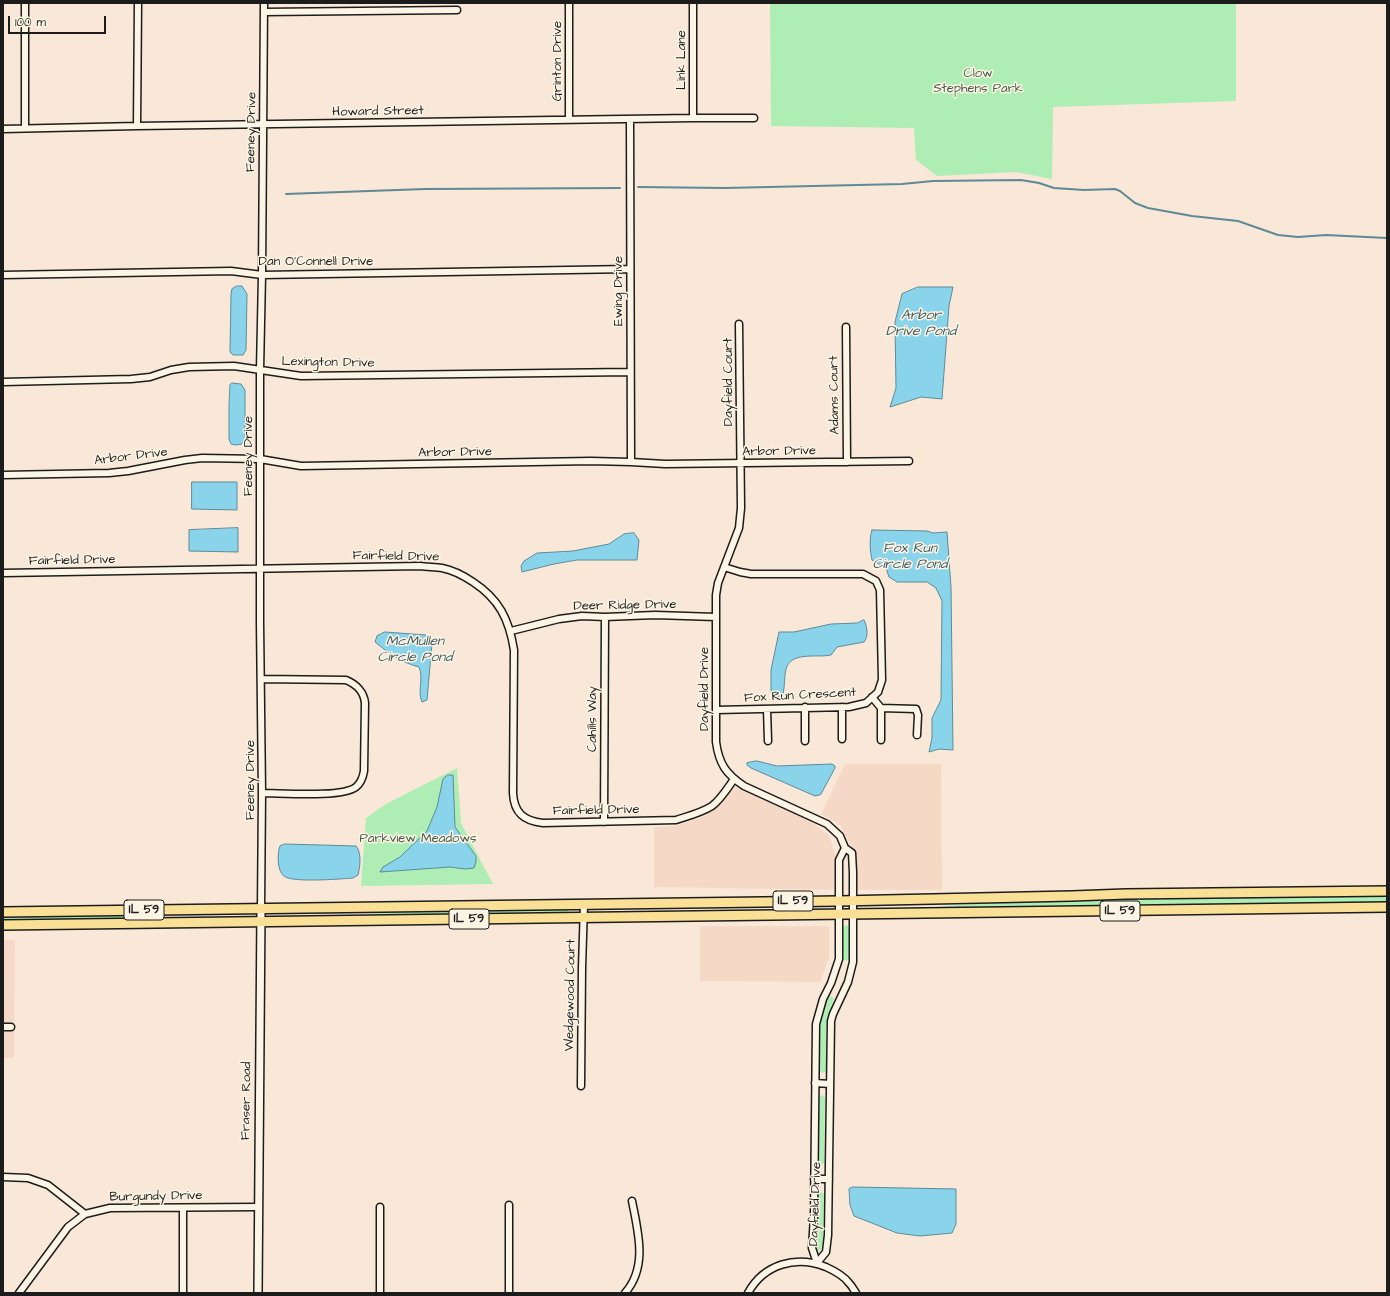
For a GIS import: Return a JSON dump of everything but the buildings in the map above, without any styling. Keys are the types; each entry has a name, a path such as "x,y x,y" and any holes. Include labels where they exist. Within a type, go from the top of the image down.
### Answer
{"main road":[{"name":"IL 59","path":"3,912 854,901 1126,894 1387,891"},
{"name":"IL 59","path":"3,925 1387,907"}],"street":[{"path":"25,3 25,128"},
{"path":"137,126 138,3"},
{"name":"Feeney Drive","path":"261,909 262,793 260,370 264,3"},
{"name":"Grinton Drive","path":"569,3 569,120"},
{"name":"Link Lane","path":"692,3 693,118"},
{"path":"264,12 457,10"},
{"name":"Howard Street","path":"3,129 754,118"},
{"name":"Ewing Drive","path":"630,120 631,462"},
{"name":"Dan O'Connell Drive","path":"3,275 231,271 262,275 630,269"},
{"name":"Dayfield Court","path":"739,324 740,464"},
{"name":"Adams Court","path":"846,327 847,462"},
{"name":"Lexington Drive","path":"3,382 131,379 150,377 171,370 189,367 234,366 301,376 630,372"},
{"name":"Arbor Drive","path":"3,475 109,473 202,458 260,459 301,466 583,461 665,464 740,464 909,461"},
{"name":"Dayfield Drive","path":"740,464 741,508 739,528 718,583 716,595 716,742 718,757 726,771 744,786 827,824 840,836 845,848 852,853 854,901 853,962 848,982 831,1021 828,1235 826,1252 816,1263"},
{"name":"Fairfield Drive","path":"3,573 420,566 443,568 463,576 482,588 496,600 511,631 514,650 513,793 514,804 518,811 526,819 536,822 676,820 712,806 723,795 734,779"},
{"name":"Fox Run Crescent","path":"716,710 842,707 866,704 878,692 882,680 880,590 876,581 863,574 752,574 724,567"},
{"name":"Deer Ridge Drive","path":"511,631 559,619 582,616 605,617 655,615 716,617"},
{"name":"Cahills Way","path":"604,822 605,617"},
{"path":"261,679 346,680 350,681 359,688 365,703 364,771 363,778 355,788 340,793 262,793"},
{"path":"872,697 881,708 881,740"},
{"path":"842,707 842,739"},
{"path":"805,708 805,741"},
{"path":"881,708 916,709 918,714 917,735"},
{"path":"767,709 768,741"},
{"name":"Dayfield Drive","path":"816,1263 812,1248 816,1024 821,1005 832,983 838,959 840,860 845,848"},
{"name":"Wedgewood Court","path":"581,1086 584,904"},
{"name":"Fraser Road","path":"258,1293 261,909"},
{"path":"3,1027 11,1027"},
{"path":"815,1083 830,1084"},
{"path":"3,1178 28,1178 48,1186 85,1214"},
{"path":"814,1179 829,1179"},
{"path":"625,1293 636,1275 639,1261 640,1247 632,1202"},
{"path":"509,1205 509,1293"},
{"name":"Burgundy Drive","path":"19,1293 68,1227 85,1214 110,1208 258,1207"},
{"path":"380,1207 380,1293"},
{"path":"183,1208 183,1293"},
{"path":"748,1293 752,1286 765,1273 784,1264 803,1261 816,1263 836,1271 849,1282 856,1293"}],"shaded area":[{"path":"845,764 941,764 942,890 855,890 855,853 840,825 821,814"},
{"path":"735,787 810,821 829,835 836,857 838,890 654,887 654,827 676,826 705,816"},
{"path":"700,926 829,926 829,958 820,982 700,981"},
{"path":"3,940 15,940 14,1058 3,1058"}],"green space":[{"name":"Clow Stephens Park","path":"770,3 1236,3 1236,101 1053,107 1052,179 1016,172 937,176 916,160 914,128 771,126"},
{"name":"Parkview Meadows","path":"457,768 461,823 493,884 361,886 366,818 386,804"},
{"path":"1387,895 1387,903 943,908 943,906 990,903"},
{"path":"569,908 568,913 369,916 369,914 408,911"},
{"path":"152,914 152,916 115,919 3,920 3,918 26,917"},
{"path":"847,925 849,927 849,958 846,961 843,959 843,928"},
{"path":"830,996 834,998 826,1029 826,1070 822,1073 819,1070 821,1021 826,1002"},
{"path":"822,1095 825,1098 824,1163 821,1166 818,1164 819,1097"},
{"path":"821,1192 824,1194 823,1240 821,1249 818,1251 815,1248 818,1195"}],"water":[{"path":"237,286 242,286 247,294 246,350 243,355 233,355 230,352 231,294 232,289"},
{"name":"Arbor Drive Pond","path":"918,287 953,287 949,306 942,399 921,397 890,407 896,388 895,322 902,294"},
{"path":"232,383 241,384 245,390 245,438 242,444 236,445 231,444 229,439 230,385"},
{"path":"192,482 237,482 237,510 192,509"},
{"path":"238,528 238,552 189,551 189,530"},
{"name":"Fox Run Circle Pond","path":"872,530 927,531 933,533 947,532 951,587 953,750 939,749 929,752 932,738 932,718 941,700 942,601 936,588 927,582 897,582 889,577 886,568 872,560 870,538"},
{"path":"634,533 639,540 637,560 577,560 522,572 521,566 524,561 537,553 573,551 609,544 624,534"},
{"path":"864,620 867,637 864,642 837,647 831,655 805,656 793,660 789,663 786,669 783,694 777,696 771,693 771,670 779,632 794,632 831,624 857,623"},
{"name":"McMullen Circle Pond","path":"385,632 426,635 432,643 427,700 422,702 420,689 421,676 419,667 406,663 375,642 377,636"},
{"path":"757,761 777,766 832,764 835,768 821,794 815,796 747,765 747,763"},
{"path":"448,775 453,775 455,827 476,856 474,868 465,869 450,867 380,872 383,867 400,857 427,831 437,807 443,779"},
{"path":"285,844 356,846 360,856 358,875 353,878 328,880 306,880 284,876 280,870 278,853 280,846"},
{"path":"853,1187 956,1189 956,1224 952,1233 920,1236 897,1233 854,1216 850,1205 849,1189"}],"waterway":[{"path":"638,187 725,188 902,184 933,181 1021,180 1039,183 1054,188 1084,190 1115,189 1120,191 1135,203 1148,208 1192,216 1238,221 1278,235 1298,237 1326,235 1387,238"},
{"path":"286,194 425,189 620,188"}]}
